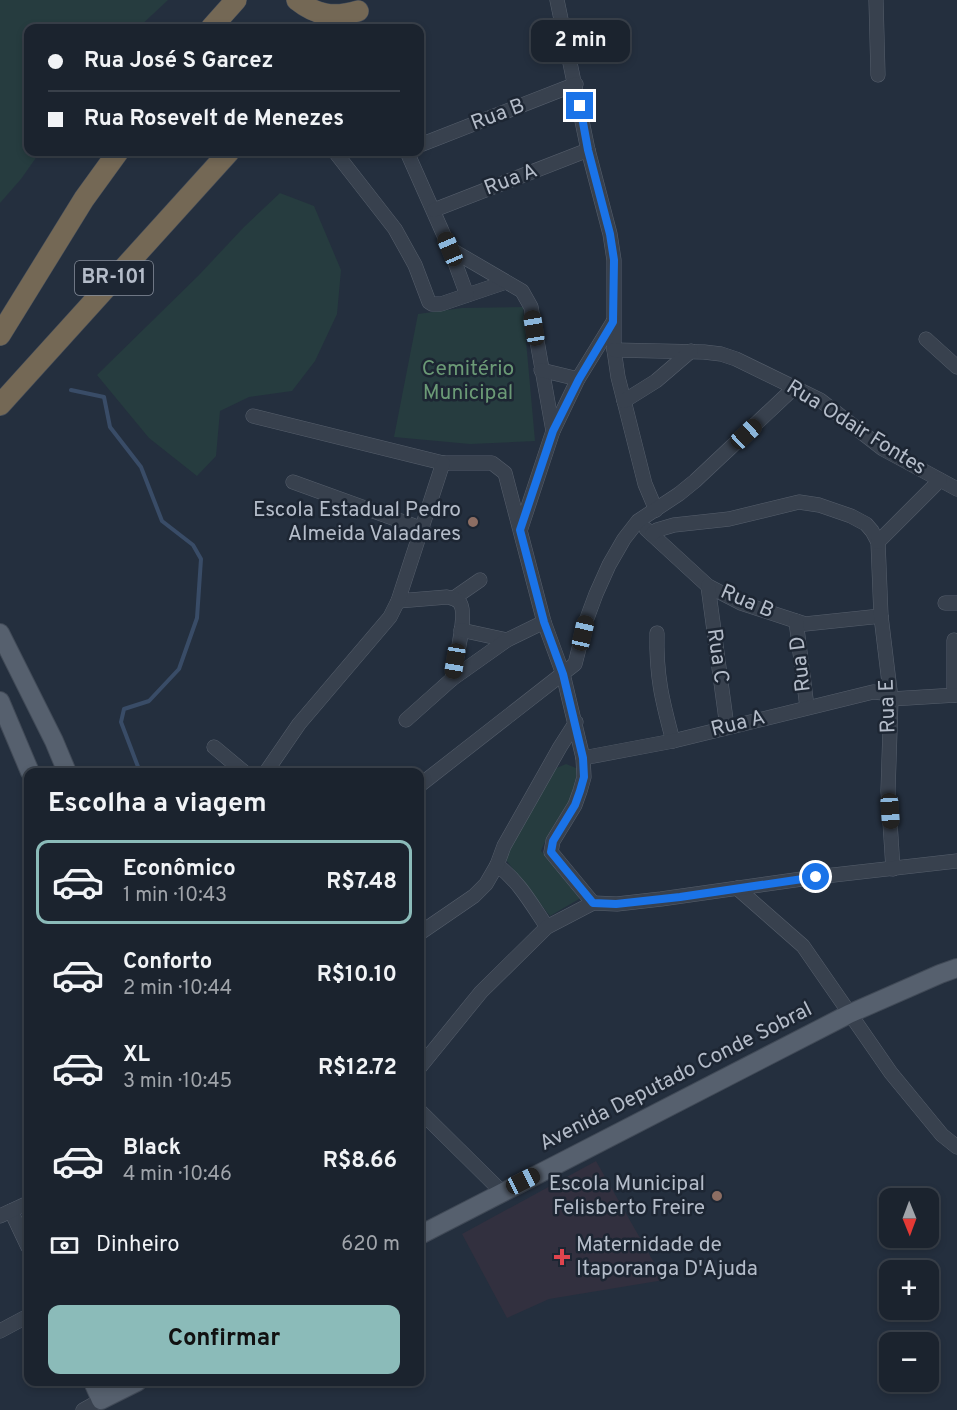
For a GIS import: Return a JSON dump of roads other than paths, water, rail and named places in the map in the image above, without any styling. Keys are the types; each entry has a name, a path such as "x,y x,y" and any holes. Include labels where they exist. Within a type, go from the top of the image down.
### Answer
{"highway":[{"path":"215,24 236,0"},
{"path":"297,0 310,10 326,15 342,16 362,5"},
{"path":"345,24 362,5"},
{"name":"BR-101","path":"0,335 84,199 115,156"},
{"name":"BR-101","path":"0,405 225,156"}],"main road":[{"path":"1,636 65,768"},
{"path":"0,701 28,768"},
{"name":"Avenida Deputado Conde Sobral","path":"424,1233 849,1014 957,968"},
{"path":"95,1386 101,1400 129,1386"}],"street":[{"path":"557,0 588,150 610,234 614,260 614,350 645,484 656,510"},
{"path":"876,0 878,75"},
{"name":"Rua B","path":"424,143 576,84"},
{"name":"Rua A","path":"434,210 588,150"},
{"path":"338,156 395,229 415,265 429,302 441,304 506,282"},
{"path":"409,156 434,210 467,295"},
{"path":"450,249 522,291 531,307 553,431"},
{"path":"520,530 553,431 579,379 613,322"},
{"path":"926,339 957,367"},
{"name":"Rua Odair Fontes","path":"614,350 691,351 721,354 736,359 820,400 883,449 957,489"},
{"path":"624,401 656,381 691,351"},
{"path":"541,370 579,379"},
{"path":"424,782 575,664 586,621 596,594 609,565 638,521 695,481 795,387"},
{"path":"253,416 444,463 492,464 500,467 509,481 544,622 563,674 583,758 584,777 580,791 575,805 553,841 551,852 593,903"},
{"path":"269,768 299,724 332,683 377,634 398,602 444,463"},
{"path":"651,534 674,525 729,519 807,502 850,516 866,524 878,542 940,480"},
{"path":"293,482 423,530"},
{"name":"Rua B","path":"638,521 708,586 741,603 805,624 881,616"},
{"name":"Rua E","path":"878,542 881,616 891,699 888,791 893,869"},
{"path":"398,602 454,598 480,580"},
{"name":"Rua C","path":"708,586 727,727"},
{"path":"452,679 461,630 462,609 454,598"},
{"name":"Rua D","path":"796,621 807,708"},
{"path":"406,720 452,679 507,640 544,622"},
{"path":"461,630 507,640"},
{"path":"657,633 660,694 672,741"},
{"path":"954,640 956,695"},
{"name":"Rua A","path":"583,758 672,741 873,692 884,693 891,699 956,695"},
{"path":"424,930 474,896 486,884 497,865 504,846 576,722"},
{"path":"214,747 239,768"},
{"path":"424,1062 481,992 547,927 593,903 616,904 650,901 816,877 957,861"},
{"path":"497,865 522,890 547,927"},
{"path":"737,888 803,946 849,1014 918,1108 942,1135 957,1147"},
{"path":"424,1115 502,1192"},
{"path":"6,1214 24,1205"},
{"path":"6,1214 24,1225"},
{"path":"0,1331 24,1318"},
{"path":"83,1410 101,1400"}],"waterway":[{"path":"71,390 104,397 110,427 141,467 162,521 193,545 201,559 197,618 179,669 149,701 124,709 121,722 138,768"}],"place":[{"name":"Escola Estadual Pedro Almeida Valadares","path":"473,522"},
{"name":"Escola Municipal Felisberto Freire","path":"717,1196"},
{"name":"Maternidade de Itaporanga D'Ajuda","path":"562,1257"}],"park label":[{"name":"Cemitério Municipal","path":"468,381"}]}
